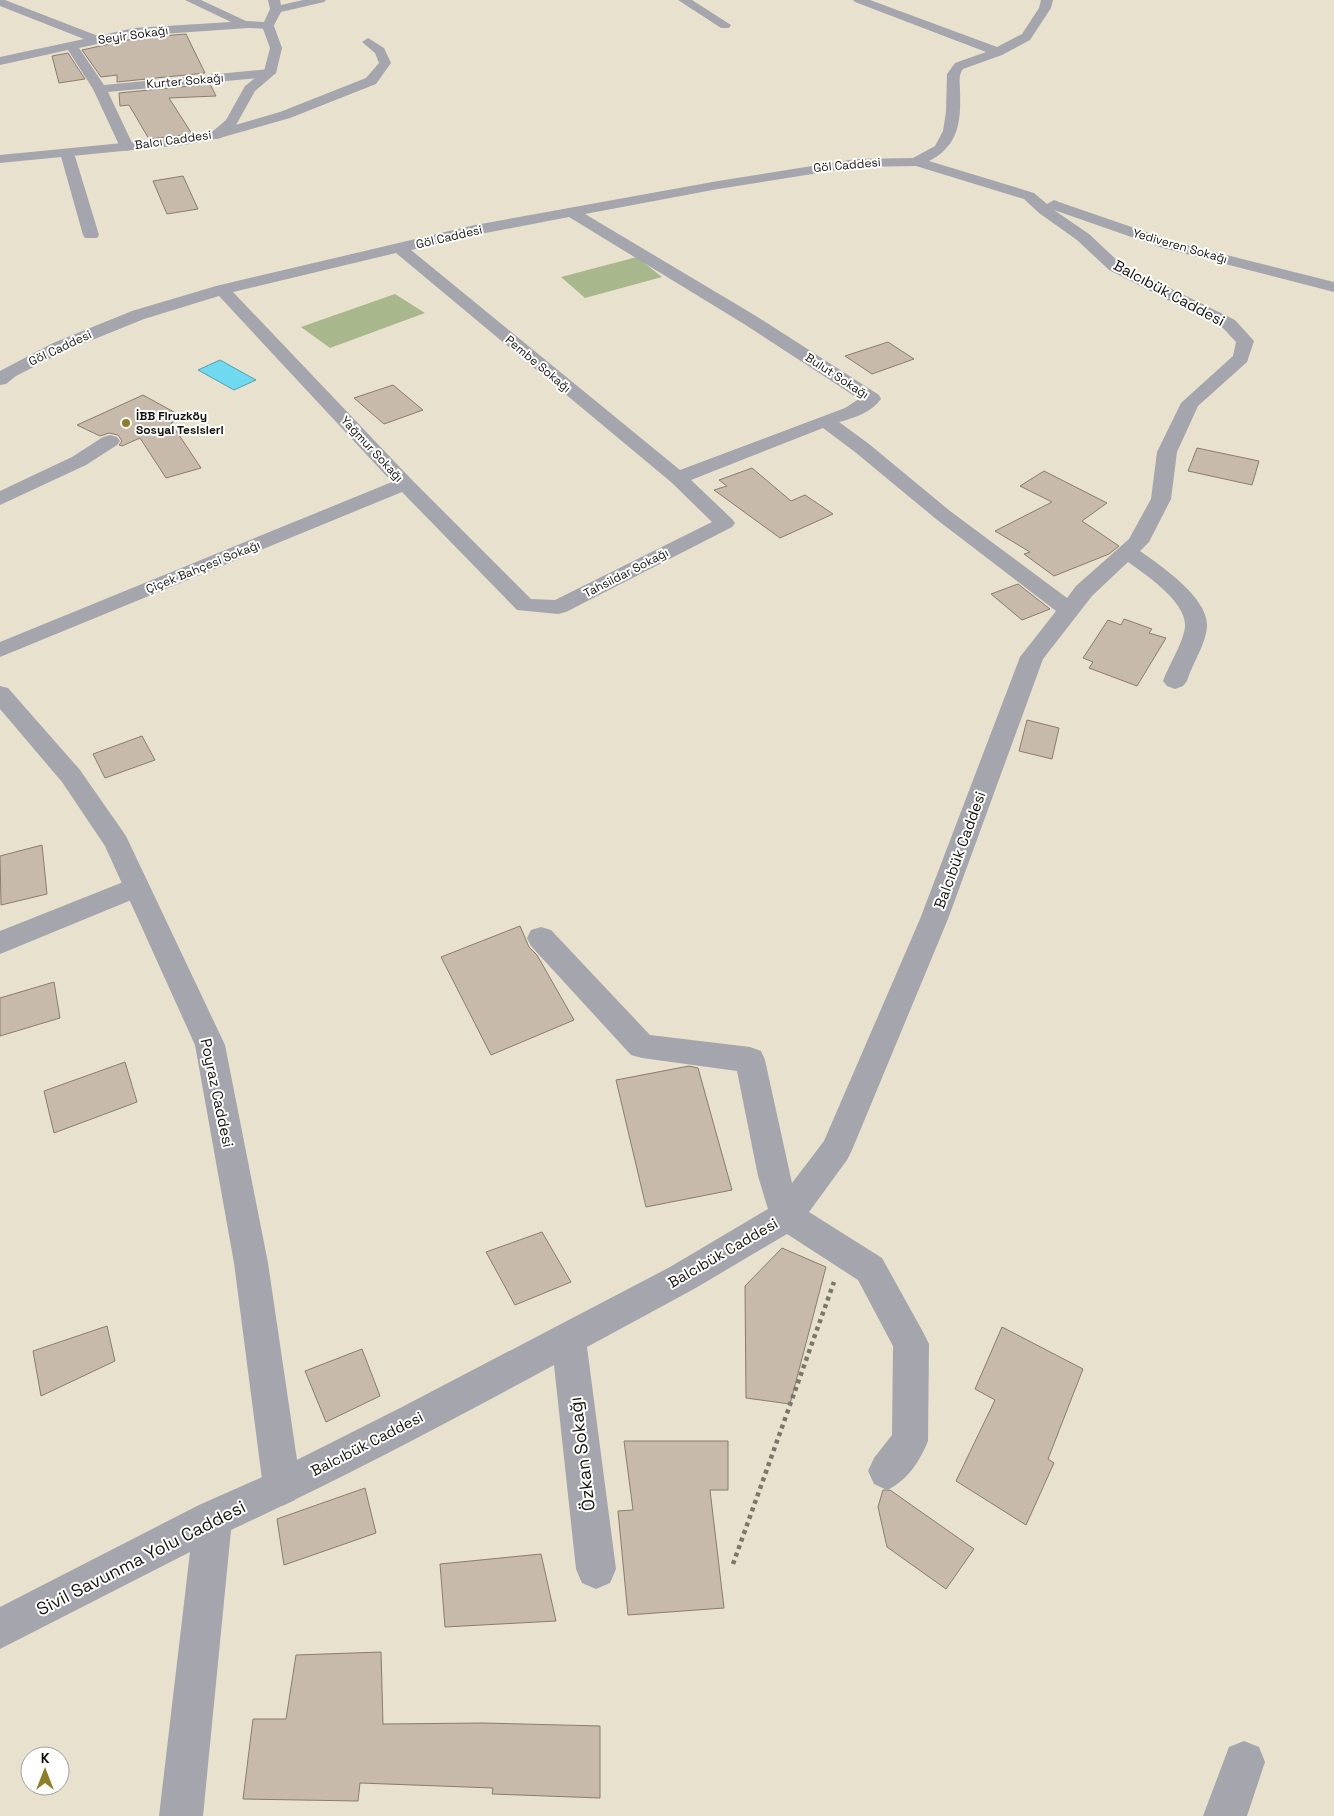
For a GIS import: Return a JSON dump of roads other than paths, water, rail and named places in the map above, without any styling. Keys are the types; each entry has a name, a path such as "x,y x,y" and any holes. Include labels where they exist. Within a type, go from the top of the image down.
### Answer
{"street":[{"path":"191,0 248,24"},
{"path":"270,73 276,48 268,26 275,4 320,0"},
{"path":"684,0 725,25"},
{"path":"859,0 998,52"},
{"path":"916,162 942,147 948,137 954,104 953,74 959,66 998,52 1026,37 1045,8 1047,0"},
{"path":"0,2 97,40"},
{"name":"Seyir Sokağı","path":"0,62 134,32 248,24 268,26"},
{"path":"216,135 285,115 371,81 385,63 380,51 368,42"},
{"path":"71,45 100,89 127,147"},
{"name":"Kurter Sokağı","path":"100,89 270,73"},
{"name":"Balcı Caddesi","path":"0,159 184,141 216,135 231,122 250,89 270,73"},
{"path":"66,153 91,235"},
{"name":"Göl Caddesi","path":"0,380 10,372 59,346 138,315 222,290 475,230 571,212 820,167 856,162 916,162"},
{"name":"Balcıbük Caddesi","path":"282,1488 415,1420 682,1278 787,1216 836,1150 934,919 1032,657 1084,591 1138,542 1161,499 1167,452 1190,403 1241,358 1245,341 1229,324 1115,267 1083,236 1044,210 1029,196 916,162"},
{"name":"Yediveren Sokağı","path":"1029,196 1170,245 1334,287"},
{"name":"Bulut Sokağı","path":"571,212 750,320 872,399 852,412 825,421"},
{"name":"Pembe Sokağı","path":"399,248 678,478 725,523"},
{"name":"Yağmur Sokağı","path":"222,290 405,484 525,605"},
{"path":"678,478 825,421 862,448 943,515 1069,610"},
{"path":"0,499 79,461 110,441"},
{"name":"Çiçek Bahçesi Sokağı","path":"0,650 405,484"},
{"name":"Tahsildar Sokağı","path":"525,605 558,607 725,523"},
{"path":"1127,552 1159,574 1190,606 1197,627 1175,681"},
{"name":"Poyraz Caddesi","path":"0,694 71,776 117,843 210,1045 251,1264 282,1488"},
{"path":"0,943 136,887"},
{"path":"540,938 642,1046 750,1060 774,1176 787,1216 870,1270 911,1344 910,1441 887,1471"},
{"name":"Özkan Sokağı","path":"568,1338 596,1570"},
{"name":"Sivil Savunma Yolu Caddesi","path":"0,1629 213,1519 282,1488"},
{"path":"181,1816 213,1519"},
{"path":"1225,1816 1244,1762"}],"water":[{"path":"220,360 256,380 234,390 198,370"}],"place":[{"name":"İBB Firuzköy Sosyal Tesisleri","path":"126,423"}]}
